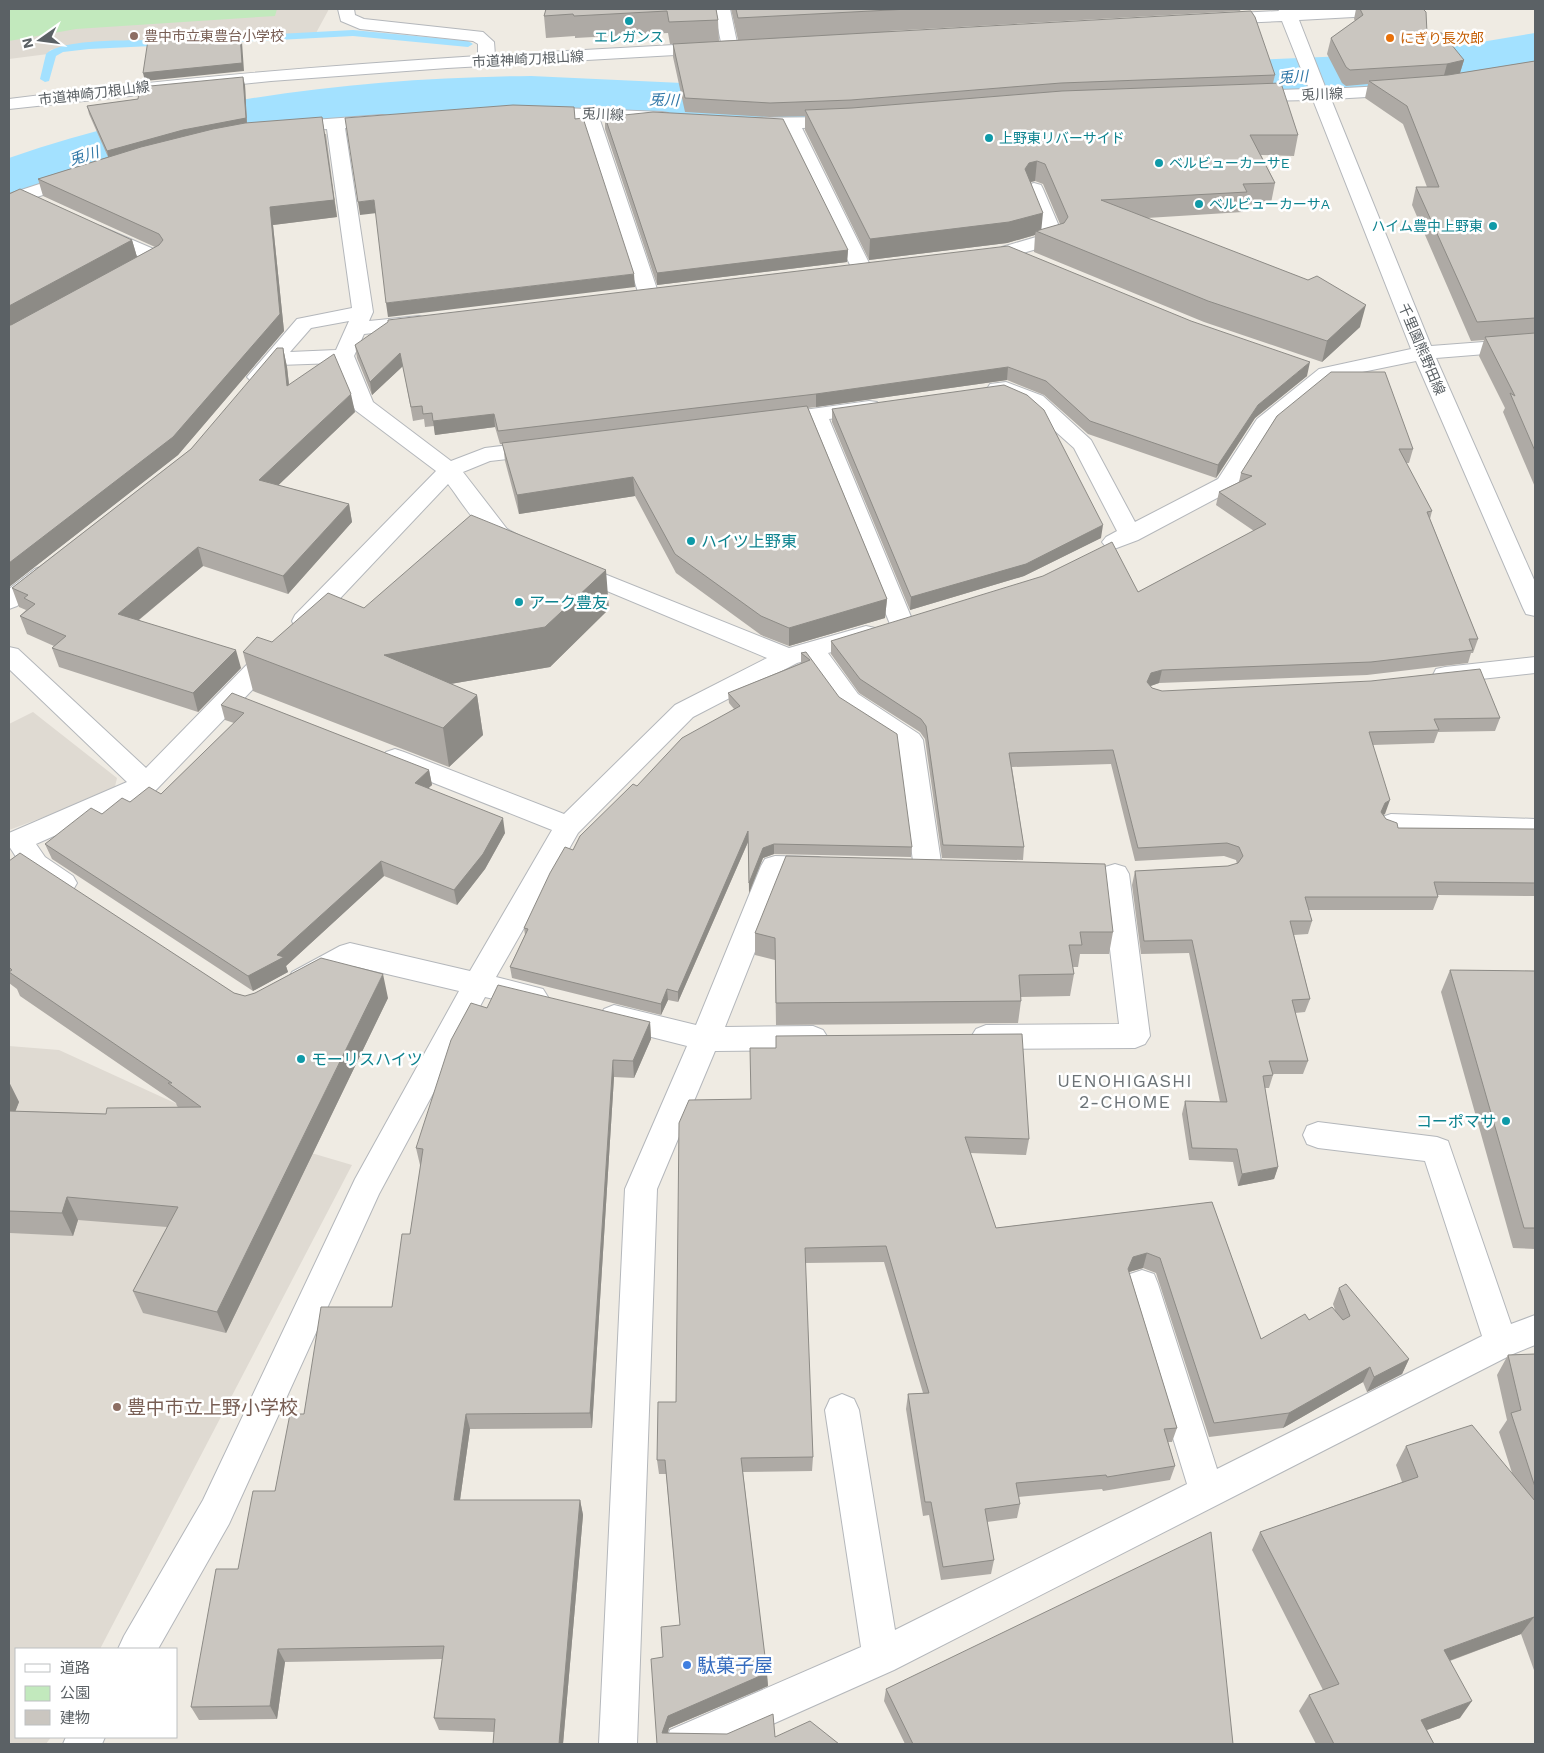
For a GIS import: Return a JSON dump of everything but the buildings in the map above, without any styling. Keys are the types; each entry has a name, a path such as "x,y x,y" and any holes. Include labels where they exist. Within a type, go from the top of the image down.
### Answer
{"street":[{"path":"346,9 347,17 353,21 368,25 477,36 486,42 487,61"},
{"path":"722,9 730,47"},
{"path":"1200,20 1288,12 1408,9"},
{"name":"千里園熊野田線","path":"1288,12 1423,353 1527,570 1535,608"},
{"name":"市道神崎刀根山線","path":"9,104 188,82 487,61 750,46"},
{"name":"兎川線","path":"1232,96 1315,84 1422,88"},
{"name":"兎川線","path":"521,112 588,113 680,118"},
{"path":"588,113 649,295"},
{"path":"270,129 395,119"},
{"path":"732,122 791,124 860,120"},
{"path":"335,123 360,320 344,356 364,405 449,470 499,534 544,557 788,657"},
{"path":"791,124 862,269"},
{"path":"15,198 92,173"},
{"path":"1034,188 1054,238 1000,252 1036,262"},
{"path":"15,198 46,207"},
{"path":"79,222 156,257 121,276"},
{"path":"243,395 304,323 360,320 434,320"},
{"path":"1095,552 1226,484 1265,424 1317,369 1423,353 1535,344"},
{"path":"274,358 344,356"},
{"path":"977,392 1006,388 1035,401 1083,445 1130,534"},
{"path":"748,423 892,404"},
{"path":"816,415 902,624"},
{"path":"85,897 35,864 19,840 146,784 242,699 449,470 485,455 563,446"},
{"path":"9,601 55,564"},
{"path":"138,1648 216,1512 366,1188 478,983 568,826 684,711 788,657 930,615"},
{"path":"814,650 849,700 910,740 928,869"},
{"path":"9,655 146,784"},
{"path":"1426,678 1535,665"},
{"path":"373,750 568,826"},
{"path":"1391,824 1535,829"},
{"path":"618,1744 640,1189 705,1039 775,866 842,867"},
{"path":"959,1037 1135,1036 1115,874"},
{"path":"285,989 350,954 554,1002"},
{"path":"591,1011 705,1039 832,1038"},
{"path":"1318,1135 1437,1150 1501,1343"},
{"path":"1142,1284 1207,1492"},
{"path":"684,1744 881,1657 1501,1343 1535,1330"},
{"path":"842,1410 881,1657"}],"shaded area":[{"name":"豊中市立東豊台小学校","path":"9,9 329,9 316,33 90,45 58,48 50,50 48,54 9,59"},
{"path":"33,712 117,778 114,791 9,830 9,724"},
{"name":"豊中市立上野小学校","path":"9,1046 59,1050 234,1130 352,1165 101,1648 15,1648 15,1738 50,1738 46,1744 9,1744"}],"green space":[{"path":"9,9 277,9 275,16 76,29 9,41"}],"waterway":[{"path":"219,40 353,33 468,44"},
{"path":"45,79 51,54 60,50 73,47 169,43"},
{"name":"兎川","path":"1137,84 1416,72 1535,51"},
{"name":"兎川","path":"9,180 69,160 159,135 221,121 284,111 457,98 531,95 711,104 819,106"}],"place":[{"name":"エレガンス","path":"629,21"},
{"name":"豊中市立東豊台小学校","path":"134,36"},
{"name":"にぎり長次郎","path":"1390,38"},
{"name":"上野東リバーサイド","path":"989,138"},
{"name":"ベルビューカーサE","path":"1159,163"},
{"name":"ベルビューカーサA","path":"1199,204"},
{"name":"ハイム豊中上野東","path":"1493,226"},
{"name":"ハイツ上野東","path":"691,541"},
{"name":"アーク豊友","path":"519,602"},
{"name":"モーリスハイツ","path":"301,1059"},
{"name":"コーポマサ","path":"1506,1121"},
{"name":"豊中市立上野小学校","path":"117,1407"},
{"name":"駄菓子屋","path":"687,1665"}],"district":[{"name":"UENOHIGASHI 2-CHOME","path":"1125,1090"}]}
